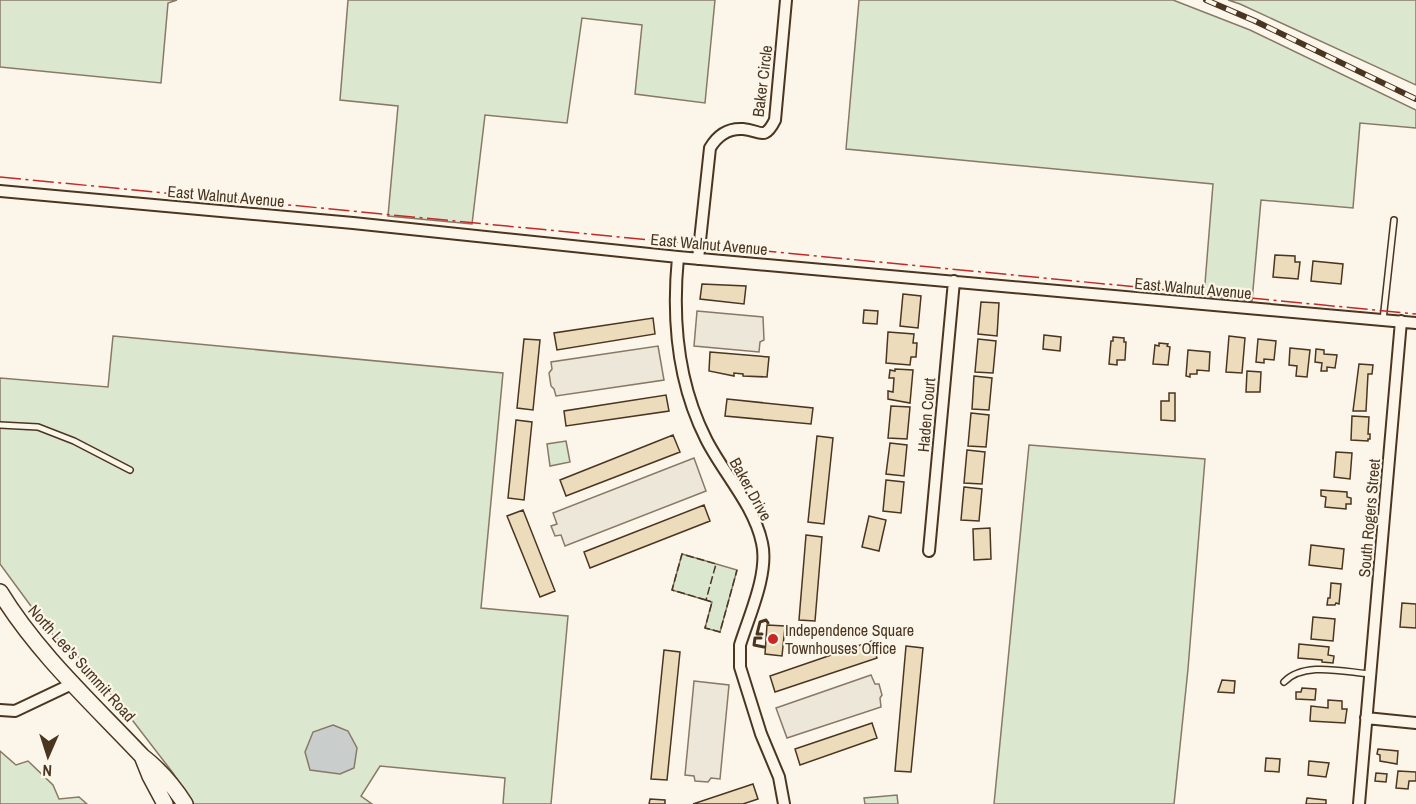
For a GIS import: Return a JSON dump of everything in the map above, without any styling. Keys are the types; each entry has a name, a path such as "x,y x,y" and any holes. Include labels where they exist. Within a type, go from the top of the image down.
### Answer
{"main road":[{"name":"North Lee's Summit Road","path":"0,592 35,641 142,756 172,784 185,804"},
{"name":"North Lee's Summit Road","path":"142,756 165,804"}],"street":[{"name":"Baker Circle","path":"698,259 710,148 716,139 728,130 743,129 762,134 771,128 775,120 786,0"},
{"name":"East Walnut Avenue","path":"0,191 353,223 698,259 1416,323"},
{"name":"Baker Drive","path":"678,257 675,288 676,329 679,358 686,389 706,438 753,518 762,544 762,572 740,645 739,656 740,667 761,734 778,777 784,804"},
{"name":"Haden Court","path":"929,551 954,281"},
{"name":"South Rogers Street","path":"1359,804 1401,321"},
{"path":"0,710 15,711 74,683"},
{"path":"1366,718 1416,723"}],"lane":[{"path":"1383,320 1394,220"},
{"path":"0,425 38,427 74,441 130,470"},
{"path":"1284,682 1288,678 1310,670 1370,674"}],"green space":[{"path":"0,0 177,0 168,3 161,83 0,67"},
{"path":"348,0 715,0 705,103 635,94 642,25 582,18 567,123 485,115 472,224 388,216 398,106 340,100"},
{"path":"859,0 1173,0 1250,30 1416,110 1416,128 1360,123 1353,208 1261,200 1252,301 1204,296 1213,184 846,149"},
{"path":"1228,0 1416,0 1416,85 1240,4"},
{"path":"113,336 503,373 481,608 568,616 551,804 503,804 505,778 380,766 361,796 372,804 193,804 173,773 133,721 85,663 50,632 0,564 0,378 108,387"},
{"path":"566,441 570,462 550,466 547,444"},
{"path":"1029,445 1205,459 1188,669 1174,804 994,804"},
{"path":"682,554 737,570 720,632 705,628 712,602 672,590"},
{"path":"0,751 16,765 28,761 53,785 59,799 79,797 87,804 0,804"},
{"path":"897,795 898,804 865,804 864,798"}],"shaded area":[{"path":"697,311 763,317 764,340 760,342 759,352 694,346"},
{"path":"658,346 664,380 556,396 551,386 549,373 552,369 551,362"},
{"path":"694,458 706,491 565,546 561,535 555,536 551,526 557,524 553,513"},
{"path":"871,675 875,684 879,684 882,695 881,707 787,738 776,708"},
{"path":"694,681 729,685 720,779 711,778 708,782 695,781 694,776 685,775"},
{"path":"333,725 348,731 357,748 354,768 340,774 310,770 305,752 313,732"}],"building":[{"path":"1275,255 1295,256 1295,262 1300,262 1298,279 1273,277"},
{"path":"1313,261 1343,264 1341,284 1311,281"},
{"path":"702,284 746,286 744,304 700,299"},
{"path":"903,294 921,296 918,328 900,326"},
{"path":"981,302 999,303 997,336 978,334"},
{"path":"864,310 878,311 877,324 863,323"},
{"path":"653,318 655,334 557,350 554,333"},
{"path":"888,332 914,334 913,343 917,343 916,357 911,357 910,365 886,363"},
{"path":"1044,335 1061,337 1060,351 1043,349"},
{"path":"1229,336 1245,338 1242,373 1226,372"},
{"path":"1113,337 1124,338 1126,342 1125,360 1117,360 1117,365 1109,364"},
{"path":"524,339 540,340 533,410 517,408"},
{"path":"978,339 996,341 993,373 975,372"},
{"path":"1258,339 1276,341 1274,360 1264,359 1264,363 1256,362"},
{"path":"1159,343 1168,344 1167,346 1170,347 1168,365 1153,364 1155,345 1159,346"},
{"path":"1290,348 1310,350 1307,377 1296,376 1297,366 1289,365"},
{"path":"1316,349 1324,350 1324,354 1337,355 1335,368 1327,367 1327,371 1321,371 1322,363 1315,362"},
{"path":"1188,350 1210,352 1209,371 1197,370 1197,374 1186,376"},
{"path":"710,352 769,357 767,377 743,376 743,374 734,373 734,376 709,371"},
{"path":"1359,364 1373,365 1372,374 1368,374 1366,411 1353,411"},
{"path":"895,369 913,370 910,403 888,399 888,391 893,392 894,378 889,378 890,370 895,371"},
{"path":"1247,371 1261,372 1260,392 1246,392"},
{"path":"974,376 992,378 989,410 972,409"},
{"path":"1169,393 1175,393 1175,421 1161,420 1161,401 1169,401"},
{"path":"666,395 669,411 566,426 564,411"},
{"path":"727,399 813,408 811,424 725,416"},
{"path":"891,406 910,407 907,439 888,438"},
{"path":"971,413 989,415 986,447 968,446"},
{"path":"1352,416 1369,417 1370,439 1368,441 1351,440"},
{"path":"516,420 532,422 524,500 508,498"},
{"path":"673,435 680,452 566,496 560,480"},
{"path":"817,436 833,438 824,524 808,522"},
{"path":"890,443 907,445 904,476 886,474"},
{"path":"967,450 985,452 982,484 964,483"},
{"path":"1336,452 1352,453 1350,479 1334,477"},
{"path":"886,480 904,482 901,513 883,511"},
{"path":"964,487 982,489 979,521 961,520"},
{"path":"1321,490 1347,492 1347,497 1351,498 1351,504 1346,504 1346,509 1325,507 1326,497 1321,496"},
{"path":"704,505 710,521 590,568 584,552"},
{"path":"523,510 555,591 540,597 507,516"},
{"path":"869,516 886,520 879,551 862,547"},
{"path":"990,528 991,559 974,560 973,529"},
{"path":"806,535 822,537 815,621 799,620"},
{"path":"1311,545 1344,549 1342,569 1309,565"},
{"path":"1331,583 1341,584 1339,604 1327,605"},
{"path":"1402,603 1416,604 1416,628 1400,627"},
{"path":"1313,617 1335,619 1333,641 1311,639"},
{"path":"767,625 785,626 782,656 765,654"},
{"path":"872,641 877,658 775,692 770,676"},
{"path":"1299,644 1329,647 1328,655 1334,656 1333,663 1298,658"},
{"path":"906,646 923,648 911,772 895,771"},
{"path":"664,650 680,652 667,780 651,779"},
{"path":"1222,680 1235,681 1234,693 1218,692"},
{"path":"1302,688 1316,689 1315,700 1296,699 1296,692 1301,692"},
{"path":"1328,700 1342,701 1342,709 1347,709 1345,723 1310,721 1311,706 1328,708"},
{"path":"872,723 877,738 800,765 795,749"},
{"path":"1378,749 1398,751 1397,764 1380,761 1380,755 1377,754"},
{"path":"1266,758 1280,759 1279,772 1265,771"},
{"path":"1309,761 1329,763 1326,777 1308,775"},
{"path":"1398,771 1416,772 1416,781 1409,781 1408,789 1396,788"},
{"path":"1376,773 1387,774 1386,782 1375,781"},
{"path":"753,784 758,799 743,804 693,804"},
{"path":"1307,798 1326,800 1326,804 1306,804"},
{"path":"650,799 665,800 665,804 649,804"}],"railway":[{"path":"1206,0 1255,21 1416,99"}],"fence":[{"path":"706,600 672,590 682,554 716,564 706,600 712,602 705,628 720,632 737,570"}],"wall":[{"path":"762,634 757,634 760,622 766,620 768,623"},
{"path":"761,638 755,638 754,645 764,647"}],"power":[{"path":"0,177 1416,314"}],"place":[{"name":"Independence Square Townhouses Office","path":"773,639"}]}
